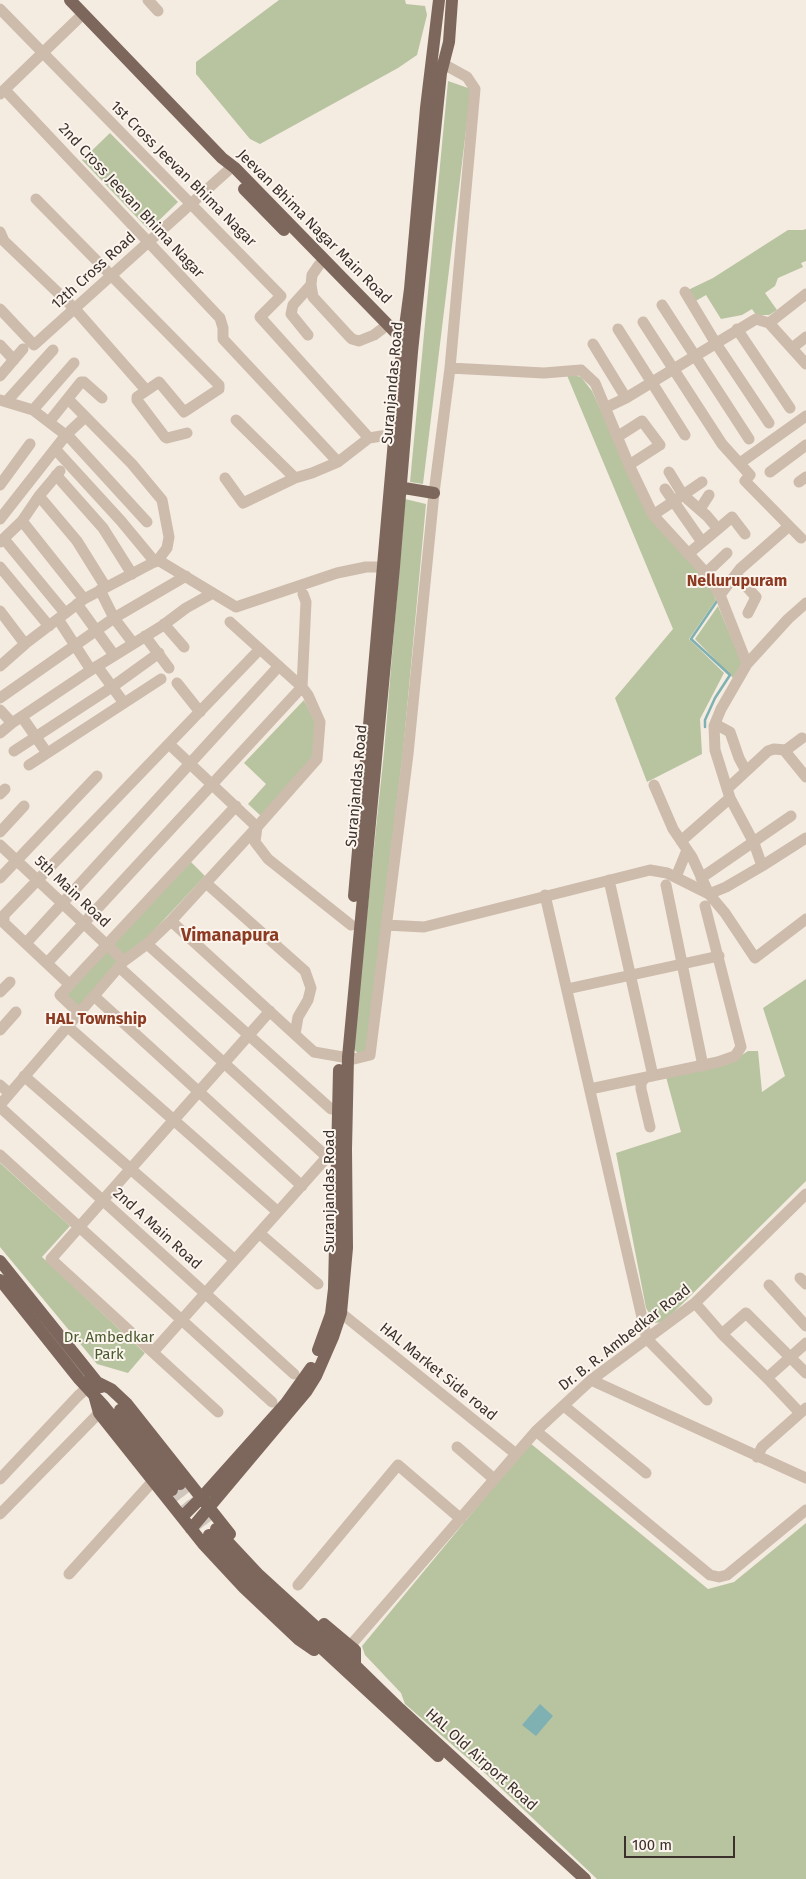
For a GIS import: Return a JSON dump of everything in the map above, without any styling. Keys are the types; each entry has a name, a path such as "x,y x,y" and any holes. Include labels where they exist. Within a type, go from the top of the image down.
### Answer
{"main road":[{"name":"Jeevan Bhima Nagar Main Road","path":"70,0 227,165 407,346"},
{"name":"Suranjandas Road","path":"344,1057 389,567 407,346 438,64 440,0"},
{"name":"Suranjandas Road","path":"438,64 449,42 452,0"},
{"name":"Jeevan Bhima Nagar Main Road","path":"227,165 319,266 382,329 407,346"},
{"name":"Suranjandas Road","path":"395,487 394,434 407,346"},
{"path":"395,487 434,493"},
{"name":"Suranjandas Road","path":"191,1529 206,1502 306,1392 320,1368 334,1336 347,1248 341,1148 352,925 389,567"},
{"path":"0,1261 92,1388 99,1413 191,1529 244,1588 298,1639 336,1667 351,1667"},
{"path":"0,1280 176,1487"},
{"path":"92,1388 111,1389 127,1404 221,1523 265,1571 355,1650 351,1667"},
{"name":"Suranjandas Road","path":"182,1517 206,1502"},
{"path":"213,1532 351,1667"},
{"name":"HAL Old Airport Road","path":"351,1667 394,1715 573,1879"},
{"name":"HAL Old Airport Road","path":"351,1667 400,1709 585,1879"}],"street":[{"path":"148,0 158,11"},
{"name":"1st Cross Jeevan Bhima Nagar","path":"0,9 282,296 260,317 369,438"},
{"path":"2,92 83,14"},
{"path":"171,921 314,1052 354,1059 370,1055 408,754 434,493 450,368 474,89 466,77 438,64"},
{"name":"2nd Cross Jeevan Bhima Nagar","path":"2,92 149,242 220,318 223,328 223,339 338,462"},
{"name":"12th Cross Road","path":"0,309 34,345 192,203 227,165"},
{"path":"36,199 220,387 184,412 159,382 137,397 137,400 167,438 187,433"},
{"path":"0,232 4,241 76,309 146,390"},
{"path":"319,266 312,275 311,285 314,300 352,340 359,341 374,335 382,329"},
{"path":"308,335 291,314 293,305 311,285"},
{"path":"685,292 715,342 769,423"},
{"path":"769,323 806,294"},
{"path":"662,305 749,439"},
{"path":"605,408 652,383 715,342 756,319 769,323 806,364"},
{"path":"643,322 722,444 750,475 745,481 801,538"},
{"path":"618,329 685,435"},
{"path":"737,329 790,408"},
{"path":"792,348 806,337"},
{"path":"593,344 626,398"},
{"path":"0,345 14,360"},
{"path":"0,375 23,349"},
{"path":"53,350 3,400 33,410 66,435 148,522"},
{"path":"33,410 74,363"},
{"path":"450,368 544,373 581,370 595,383 616,437 653,515 706,573 720,595 747,664"},
{"path":"49,422 81,382 84,382 102,398"},
{"path":"0,666 25,644 81,601 102,588 156,561 167,548 169,537 162,500 132,464 68,399"},
{"path":"0,519 66,435 85,416"},
{"path":"740,463 806,416"},
{"path":"236,420 295,478"},
{"path":"616,437 642,421 660,445 629,465"},
{"path":"226,478 243,503 295,478 312,474 338,462 369,438 394,434"},
{"path":"0,485 30,444"},
{"path":"770,472 806,445"},
{"path":"56,450 156,561 186,576 236,607 337,573 366,567 389,567"},
{"path":"68,462 39,496 22,522 2,541 75,647 112,687 124,703"},
{"path":"669,472 683,495 718,529"},
{"path":"56,475 103,528 132,574"},
{"path":"653,515 702,482"},
{"path":"664,490 702,542"},
{"path":"700,510 709,495"},
{"path":"39,496 77,541 102,588 114,618 133,643"},
{"path":"688,554 732,517 745,534"},
{"path":"22,522 81,601 96,631 114,655"},
{"path":"720,595 736,575 789,526"},
{"path":"706,573 727,553"},
{"path":"0,567 57,619"},
{"path":"736,575 756,597 748,612"},
{"path":"0,698 114,618 186,576"},
{"path":"0,734 12,723 94,668 186,608 213,593"},
{"path":"47,963 302,687 306,602 302,594"},
{"path":"762,866 754,843 728,794 715,750 714,724 747,664 788,619 806,603"},
{"path":"0,611 25,644"},
{"path":"0,1106 9,1093 121,964 147,944 171,921 317,759 320,722 308,695 302,687 230,622"},
{"path":"164,624 184,647"},
{"path":"145,636 169,668"},
{"path":"70,985 4,923 2,915 260,649"},
{"path":"14,751 112,687 159,653"},
{"path":"26,943 279,666"},
{"path":"29,765 162,679"},
{"path":"177,683 200,712"},
{"path":"0,710 12,723"},
{"path":"22,717 47,753"},
{"path":"714,724 730,732 739,758 746,771"},
{"path":"676,877 684,845 746,771 771,750 784,750 802,738"},
{"path":"169,744 257,827"},
{"path":"784,750 806,777"},
{"path":"0,878 98,776"},
{"path":"654,785 674,829 709,894 725,913 755,958 806,919"},
{"path":"0,832 24,806"},
{"path":"79,1013 60,996 236,806"},
{"path":"701,878 754,843 790,816"},
{"path":"257,827 255,842 259,849 290,877 352,925"},
{"path":"386,925 424,927 650,870 668,873 709,894 726,887 806,838"},
{"name":"5th Main Road","path":"0,844 107,945 121,964 224,1063 327,1157"},
{"path":"610,880 630,975 648,1078 641,1089 650,1127"},
{"path":"206,883 305,971 311,988 308,1000 298,1017 295,1034"},
{"path":"666,886 703,1066"},
{"path":"545,895 647,1339 707,1400"},
{"path":"590,1089 718,1062 735,1056 741,1047 705,906"},
{"path":"147,944 331,1109"},
{"path":"567,989 719,956"},
{"path":"0,992 10,982"},
{"path":"94,996 302,1186"},
{"path":"218,1412 51,1259 270,1011"},
{"path":"0,1030 16,1012"},
{"path":"67,1026 278,1212"},
{"path":"24,1076 235,1260"},
{"path":"0,1085 9,1093"},
{"name":"2nd A Main Road","path":"0,1106 294,1374"},
{"path":"152,1352 327,1157 341,1148"},
{"path":"0,1155 272,1402"},
{"name":"Dr. B. R. Ambedkar Road","path":"350,1646 536,1432 591,1380 695,1303 806,1194"},
{"path":"259,1233 318,1284"},
{"path":"769,1285 806,1326"},
{"path":"695,1303 722,1334 803,1410 762,1447 758,1457"},
{"name":"HAL Market Side road","path":"337,1310 516,1454"},
{"path":"722,1334 746,1314 806,1373"},
{"path":"767,1378 806,1343"},
{"path":"591,1380 806,1478"},
{"path":"0,1479 92,1388"},
{"path":"564,1406 646,1473"},
{"path":"0,1514 99,1413"},
{"path":"536,1432 710,1575 719,1577 727,1575 806,1510"},
{"path":"457,1447 494,1479"},
{"path":"298,1585 398,1465 461,1519"},
{"path":"70,1574 153,1481"}],"green space":[{"path":"279,0 405,0 406,4 425,6 427,15 417,55 398,68 260,144 250,139 196,74 196,62"},
{"path":"448,81 471,89 423,484 410,482"},
{"path":"110,133 178,202 149,230 82,160"},
{"path":"806,229 806,261 801,263 803,267 778,278 775,286 765,293 777,310 769,315 756,315 752,309 742,315 721,319 706,295 694,302 688,290 713,278 788,230"},
{"path":"566,373 581,377 592,391 651,519 708,580 716,600 689,639 724,673 700,719 702,754 647,782 615,698 673,629"},
{"path":"405,499 426,504 403,752 366,1050 359,1055 353,1048 384,752"},
{"path":"718,606 742,663 733,678 695,639"},
{"path":"304,700 315,722 314,757 262,817 248,804 266,784 244,763"},
{"path":"191,862 205,876 145,940 124,955 112,944"},
{"path":"106,949 119,961 78,1009 67,997 70,986"},
{"path":"806,979 806,1181 664,1322 655,1323 646,1308 616,1153 681,1132 666,1077 728,1064 748,1051 758,1051 762,1092 785,1076 763,1008"},
{"name":"Dr. Ambedkar Park","path":"0,1163 70,1226 42,1257 145,1353 128,1373 97,1364 0,1247"},
{"path":"530,1443 708,1589 734,1582 806,1523 806,1879 597,1879 486,1774 405,1704 401,1693 365,1655 362,1646"}],"water":[{"path":"540,1704 553,1716 536,1736 522,1725"}],"waterway":[{"path":"705,727 705,720 715,698 730,675 691,639 717,601"}],"tunnel":[{"path":"180,1484 216,1529"},
{"path":"172,1490 209,1535"}],"district":[{"name":"Nellurupuram","path":"737,582"},
{"name":"Vimanapura","path":"230,936"},
{"name":"HAL Township","path":"96,1020"}]}
